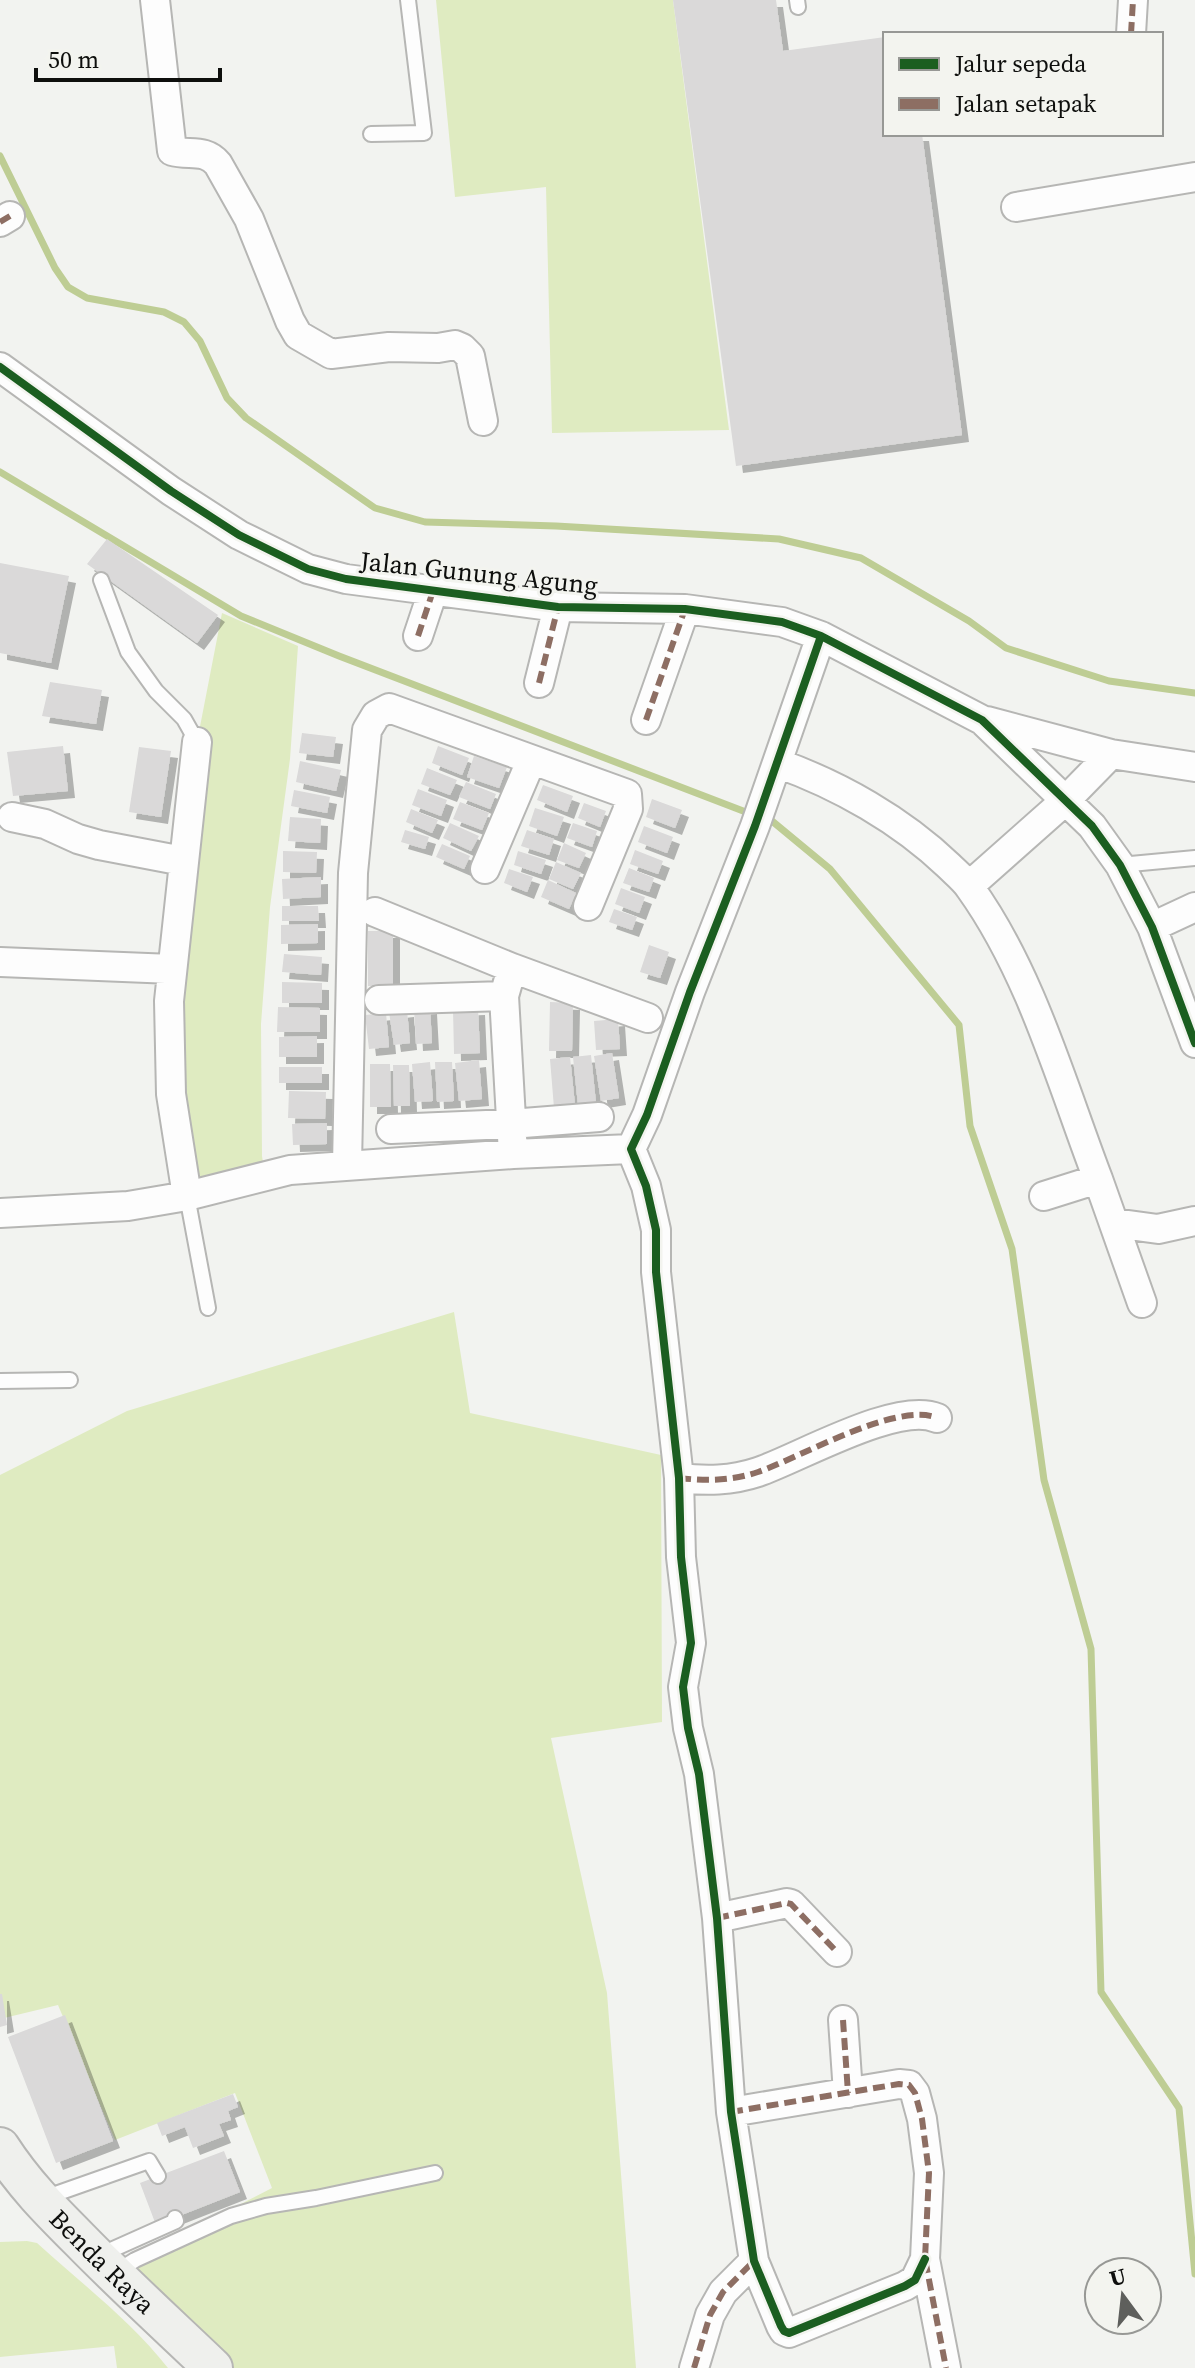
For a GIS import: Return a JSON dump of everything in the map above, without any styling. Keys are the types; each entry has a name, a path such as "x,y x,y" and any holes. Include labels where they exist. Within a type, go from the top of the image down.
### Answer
{"street":[{"path":"155,0 172,151 205,153 218,164 249,219 298,335 331,354 389,347 438,348 455,345 462,348 470,356 483,421"},
{"path":"1131,32 1133,0"},
{"path":"1016,207 1195,177"},
{"name":"Jalan Gunung Agung","path":"1,370 171,491 239,535 308,569 346,579 558,607 685,609 782,622 821,636 982,720 1092,826 1120,865 1152,927 1195,1043"},
{"path":"418,636 433,591"},
{"path":"539,683 558,607"},
{"path":"646,720 685,609"},
{"path":"821,636 758,817 690,992 647,1115 631,1149 646,1186 656,1230 656,1272 679,1478 681,1557 691,1643 683,1687 688,1728 699,1774 717,1918 731,2112 754,2261 781,2326 789,2333 905,2286 915,2280 925,2259"},
{"path":"347,1165 353,873 367,730 376,715 389,708 627,794 628,809 588,906"},
{"path":"982,720 1111,754 1195,767"},
{"path":"187,1196 171,1094 169,1001 197,742"},
{"path":"969,886 1066,800 1111,754"},
{"path":"485,869 531,761"},
{"path":"777,763 828,783 885,817 930,848 969,886 1015,964 1030,998 1142,1303"},
{"path":"12,817 45,824 99,845 183,861"},
{"path":"1152,927 1195,907"},
{"path":"375,912 512,968 648,1018"},
{"path":"0,962 172,969"},
{"path":"512,968 504,996 513,1154"},
{"path":"379,1000 504,996"},
{"path":"391,1129 599,1117"},
{"path":"0,1213 128,1206 187,1196 290,1170 631,1149"},
{"path":"1044,1196 1098,1179"},
{"path":"1114,1223 1158,1229 1195,1221"},
{"path":"679,1478 708,1481 757,1472 885,1421 922,1414 937,1418"},
{"path":"717,1918 791,1904 837,1952"},
{"path":"843,2020 848,2093"},
{"path":"731,2112 899,2084 909,2085 915,2093 922,2119 929,2173 925,2259 946,2368"},
{"name":"Benda Raya","path":"0,2147 20,2178 40,2200 104,2266 213,2368"},
{"path":"694,2368 710,2315 723,2292 754,2261"}],"lane":[{"path":"371,134 424,133 408,0"},
{"path":"101,580 128,652 156,691 184,719 197,742"},
{"path":"1120,865 1195,858"},
{"path":"187,1196 208,1308"},
{"path":"0,1381 70,1380"},
{"path":"40,2200 149,2161 158,2176"},
{"path":"104,2266 135,2260 231,2216 266,2206 435,2173"},
{"path":"104,2266 176,2221 175,2218"}],"green space":[{"path":"436,0 673,0 729,430 552,433 546,187 455,197"},
{"path":"222,613 298,646 290,759 270,907 261,1024 262,1156 265,1176 187,1196 171,1094 197,742"},
{"path":"454,1312 470,1413 661,1455 662,1722 551,1738 607,1993 636,2368 225,2368 114,2269 272,2188 235,2093 115,2140 58,2005 0,2019 0,1475 127,1411"},
{"path":"0,2242 37,2243 105,2303 168,2368 117,2368 114,2346 0,2357"}],"building":[{"path":"673,0 776,0 783,51 883,37 883,136 922,136 962,435 736,466"},
{"path":"107,539 218,615 197,643 87,564"},
{"path":"0,563 69,576 51,663 0,653"},
{"path":"50,682 102,690 96,724 42,716"},
{"path":"302,733 336,737 333,757 299,753"},
{"path":"63,746 68,791 13,796 7,752"},
{"path":"438,746 469,758 462,775 432,763"},
{"path":"139,747 171,751 161,817 129,812"},
{"path":"474,756 507,767 499,788 467,777"},
{"path":"300,761 341,770 336,791 296,782"},
{"path":"427,768 457,780 450,795 421,784"},
{"path":"466,782 496,794 490,809 459,797"},
{"path":"543,785 573,796 567,812 537,800"},
{"path":"418,789 447,800 441,816 412,805"},
{"path":"294,790 330,797 327,813 291,806"},
{"path":"652,799 682,810 675,828 646,817"},
{"path":"460,802 489,813 482,830 453,819"},
{"path":"584,803 606,811 600,827 578,818"},
{"path":"535,808 564,817 557,836 529,826"},
{"path":"411,809 438,820 432,833 406,822"},
{"path":"290,817 321,819 320,843 288,841"},
{"path":"450,823 479,836 471,851 443,838"},
{"path":"573,823 597,831 592,847 567,838"},
{"path":"644,826 673,837 667,853 638,842"},
{"path":"405,830 429,837 425,849 401,842"},
{"path":"527,830 554,839 549,855 521,846"},
{"path":"564,843 586,853 579,868 557,860"},
{"path":"442,844 470,856 464,869 436,857"},
{"path":"635,850 663,861 658,874 630,864"},
{"path":"283,851 317,852 316,873 283,872"},
{"path":"518,851 546,860 541,874 514,865"},
{"path":"556,862 581,873 573,889 549,879"},
{"path":"629,868 654,878 649,892 623,883"},
{"path":"509,869 533,877 527,892 504,883"},
{"path":"321,877 321,897 283,899 282,879"},
{"path":"548,880 576,893 569,909 541,897"},
{"path":"621,888 645,897 639,913 615,904"},
{"path":"282,906 318,906 319,921 282,921"},
{"path":"614,909 637,917 632,930 609,922"},
{"path":"318,924 318,943 281,944 281,925"},
{"path":"368,931 393,931 393,986 368,986"},
{"path":"649,945 669,952 660,978 640,972"},
{"path":"284,954 322,957 321,975 282,972"},
{"path":"282,982 322,983 322,1003 282,1003"},
{"path":"550,1002 573,1003 572,1051 549,1051"},
{"path":"278,1007 320,1008 320,1032 277,1032"},
{"path":"430,1007 432,1043 416,1044 414,1008"},
{"path":"478,1008 480,1053 454,1054 453,1009"},
{"path":"407,1010 410,1043 394,1045 389,1012"},
{"path":"386,1013 389,1047 369,1049 365,1015"},
{"path":"618,1019 620,1049 596,1050 594,1021"},
{"path":"317,1036 317,1057 279,1057 279,1037"},
{"path":"612,1053 619,1098 601,1101 594,1056"},
{"path":"591,1055 596,1103 578,1105 573,1057"},
{"path":"570,1057 575,1105 554,1108 550,1059"},
{"path":"479,1060 482,1099 459,1101 455,1063"},
{"path":"430,1062 433,1101 415,1102 412,1064"},
{"path":"435,1062 452,1062 454,1101 437,1102"},
{"path":"370,1064 390,1064 391,1107 370,1107"},
{"path":"393,1065 409,1065 410,1106 394,1106"},
{"path":"279,1067 322,1067 322,1083 279,1083"},
{"path":"289,1091 326,1092 325,1119 288,1118"},
{"path":"327,1123 327,1144 293,1145 292,1124"},
{"path":"0,1994 7,2025 0,2027"},
{"path":"65,2015 113,2141 56,2163 8,2037"},
{"path":"233,2094 238,2107 228,2111 231,2120 219,2124 224,2136 193,2148 185,2127 162,2136 157,2123"},
{"path":"224,2151 240,2192 156,2225 140,2183"}],"waterway":[{"path":"0,156 55,268 68,287 87,298 164,312 184,322 200,341 227,398 246,418 375,508 425,522 779,539 861,558 969,621 1006,648 1109,681 1195,693"},
{"path":"0,472 241,616 751,814"},
{"path":"763,818 772,821 830,869 959,1025 970,1126 1012,1249 1044,1480 1091,1649 1101,1992 1179,2108 1195,2274"}],"marked path":[{"path":"1131,32 1133,0"},
{"path":"0,222 10,216"},
{"path":"418,636 433,591"},
{"path":"539,683 558,607"},
{"path":"646,720 685,609"},
{"path":"679,1478 718,1480 748,1475 874,1424 898,1417 920,1415 937,1418"},
{"path":"717,1918 791,1904 837,1952"},
{"path":"843,2020 848,2093"},
{"path":"731,2112 899,2084 909,2085 915,2093 922,2119 929,2173 925,2259 946,2368"},
{"path":"694,2368 710,2315 723,2292 754,2261"}],"cycle path":[{"path":"0,367 171,491 239,535 308,569 346,579 558,607 685,609 782,622 821,636 982,720 1092,826 1120,865 1152,927 1195,1043"},
{"path":"821,636 755,826 690,992 647,1115 631,1149 646,1186 656,1230 656,1272 679,1478 681,1557 691,1643 683,1687 688,1728 699,1774 717,1918 731,2112 754,2261 781,2326 789,2333 905,2286 915,2280 925,2259"}]}
